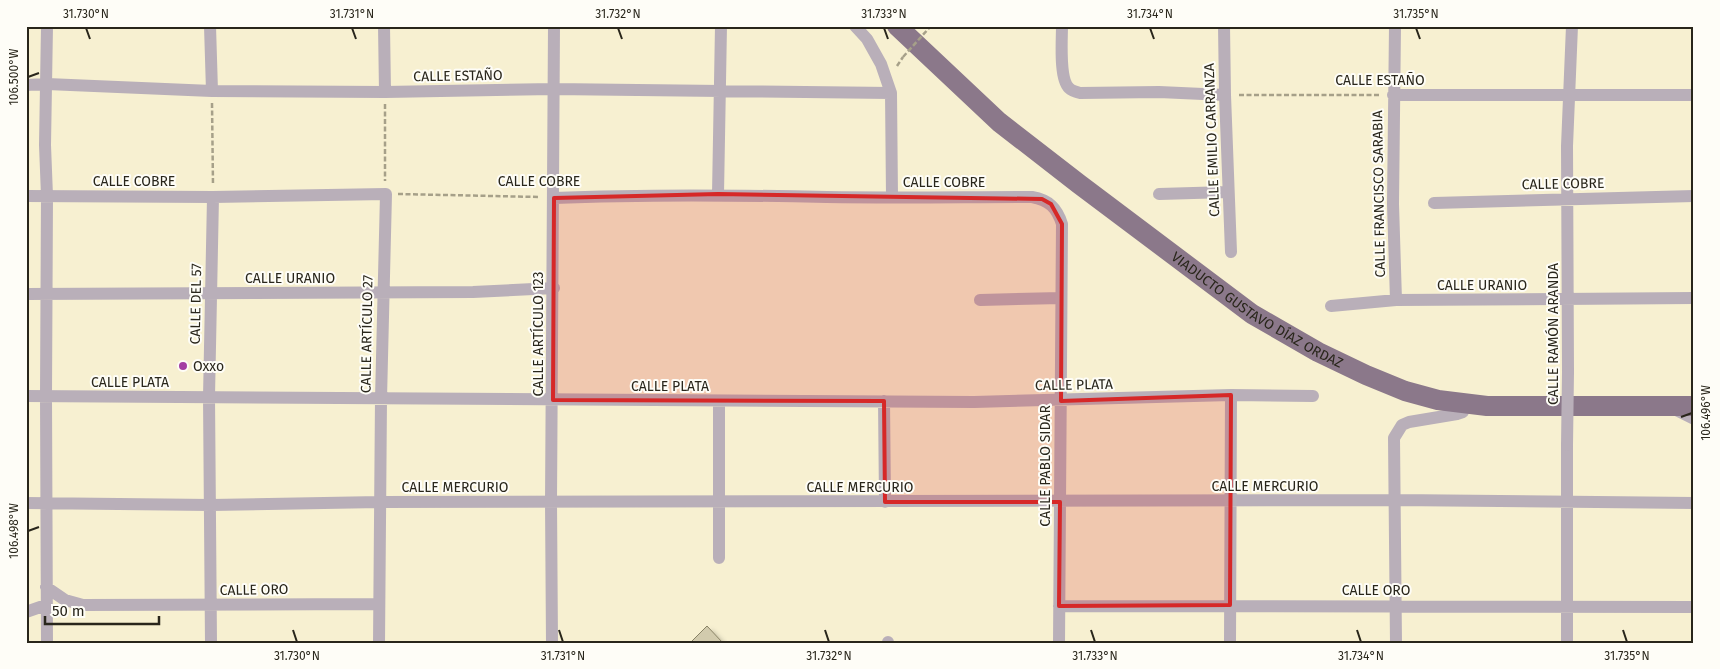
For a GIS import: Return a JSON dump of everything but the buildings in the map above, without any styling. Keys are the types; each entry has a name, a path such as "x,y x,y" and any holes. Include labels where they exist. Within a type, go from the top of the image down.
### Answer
{"main road":[{"name":"VIADUCTO GUSTAVO DÍAZ ORDAZ","path":"897,26 999,122 1252,314 1318,352 1374,379 1405,392 1438,400 1487,406 1694,406"}],"street":[{"path":"47,26 47,643"},
{"path":"210,26 212,91"},
{"path":"384,26 385,92"},
{"name":"CALLE ARTÍCULO 123","path":"552,643 554,26"},
{"path":"718,194 721,26"},
{"path":"855,26 881,64 891,93 892,197"},
{"path":"1062,26 1064,78 1068,88 1080,93 1159,92 1224,95"},
{"name":"CALLE EMILIO CARRANZA","path":"1224,26 1224,95 1232,252"},
{"name":"CALLE FRANCISCO SARABIA","path":"1395,26 1393,204 1396,300"},
{"name":"CALLE RAMÓN ARANDA","path":"1567,643 1567,199 1568,96 1572,26"},
{"name":"CALLE ESTAÑO","path":"26,85 47,84 212,91 385,92 553,89 891,93"},
{"name":"CALLE ESTAÑO","path":"1393,95 1694,95"},
{"path":"1158,194 1228,192"},
{"name":"CALLE COBRE","path":"26,196 213,197 386,194"},
{"name":"CALLE ARTÍCULO 27","path":"379,643 381,400 386,194"},
{"name":"CALLE COBRE","path":"554,198 718,194 1032,197 1042,199 1051,204"},
{"name":"CALLE COBRE","path":"1434,203 1694,196"},
{"name":"CALLE DEL 57","path":"211,643 209,397 213,197"},
{"name":"CALLE PABLO SIDAR","path":"1051,204 1059,214 1062,224 1059,643"},
{"name":"CALLE URANIO","path":"26,294 490,291 554,288"},
{"path":"980,300 1061,298"},
{"name":"CALLE URANIO","path":"1331,306 1396,300 1694,298"},
{"path":"1670,407 1694,395"},
{"name":"CALLE PLATA","path":"26,396 719,401 1061,400 1313,396"},
{"path":"1230,643 1231,396"},
{"path":"718,558 719,401"},
{"path":"884,401 885,502"},
{"path":"1396,643 1394,438 1402,425 1409,422 1457,414 1463,412 1466,404"},
{"path":"1670,407 1694,419"},
{"name":"CALLE MERCURIO","path":"26,503 210,505 380,502 1230,502 1395,500 1694,503"},
{"name":"CALLE ORO","path":"46,587 65,600 83,605 378,604"},
{"path":"26,612 46,605"},
{"name":"CALLE ORO","path":"1059,606 1694,606"}],"path":[{"path":"903,57 931,26"},
{"path":"212,91 213,197"},
{"path":"385,92 386,194"},
{"name":"CALLE ESTAÑO","path":"1224,95 1393,95"},
{"name":"CALLE COBRE","path":"386,194 554,198"}],"highlighted area":[{"path":"718,194 1042,199 1051,204 1062,224 1061,401 1231,395 1230,605 1059,606 1060,502 885,502 884,401 553,400 554,198"}],"place":[{"name":"Oxxo","path":"183,366"}]}
